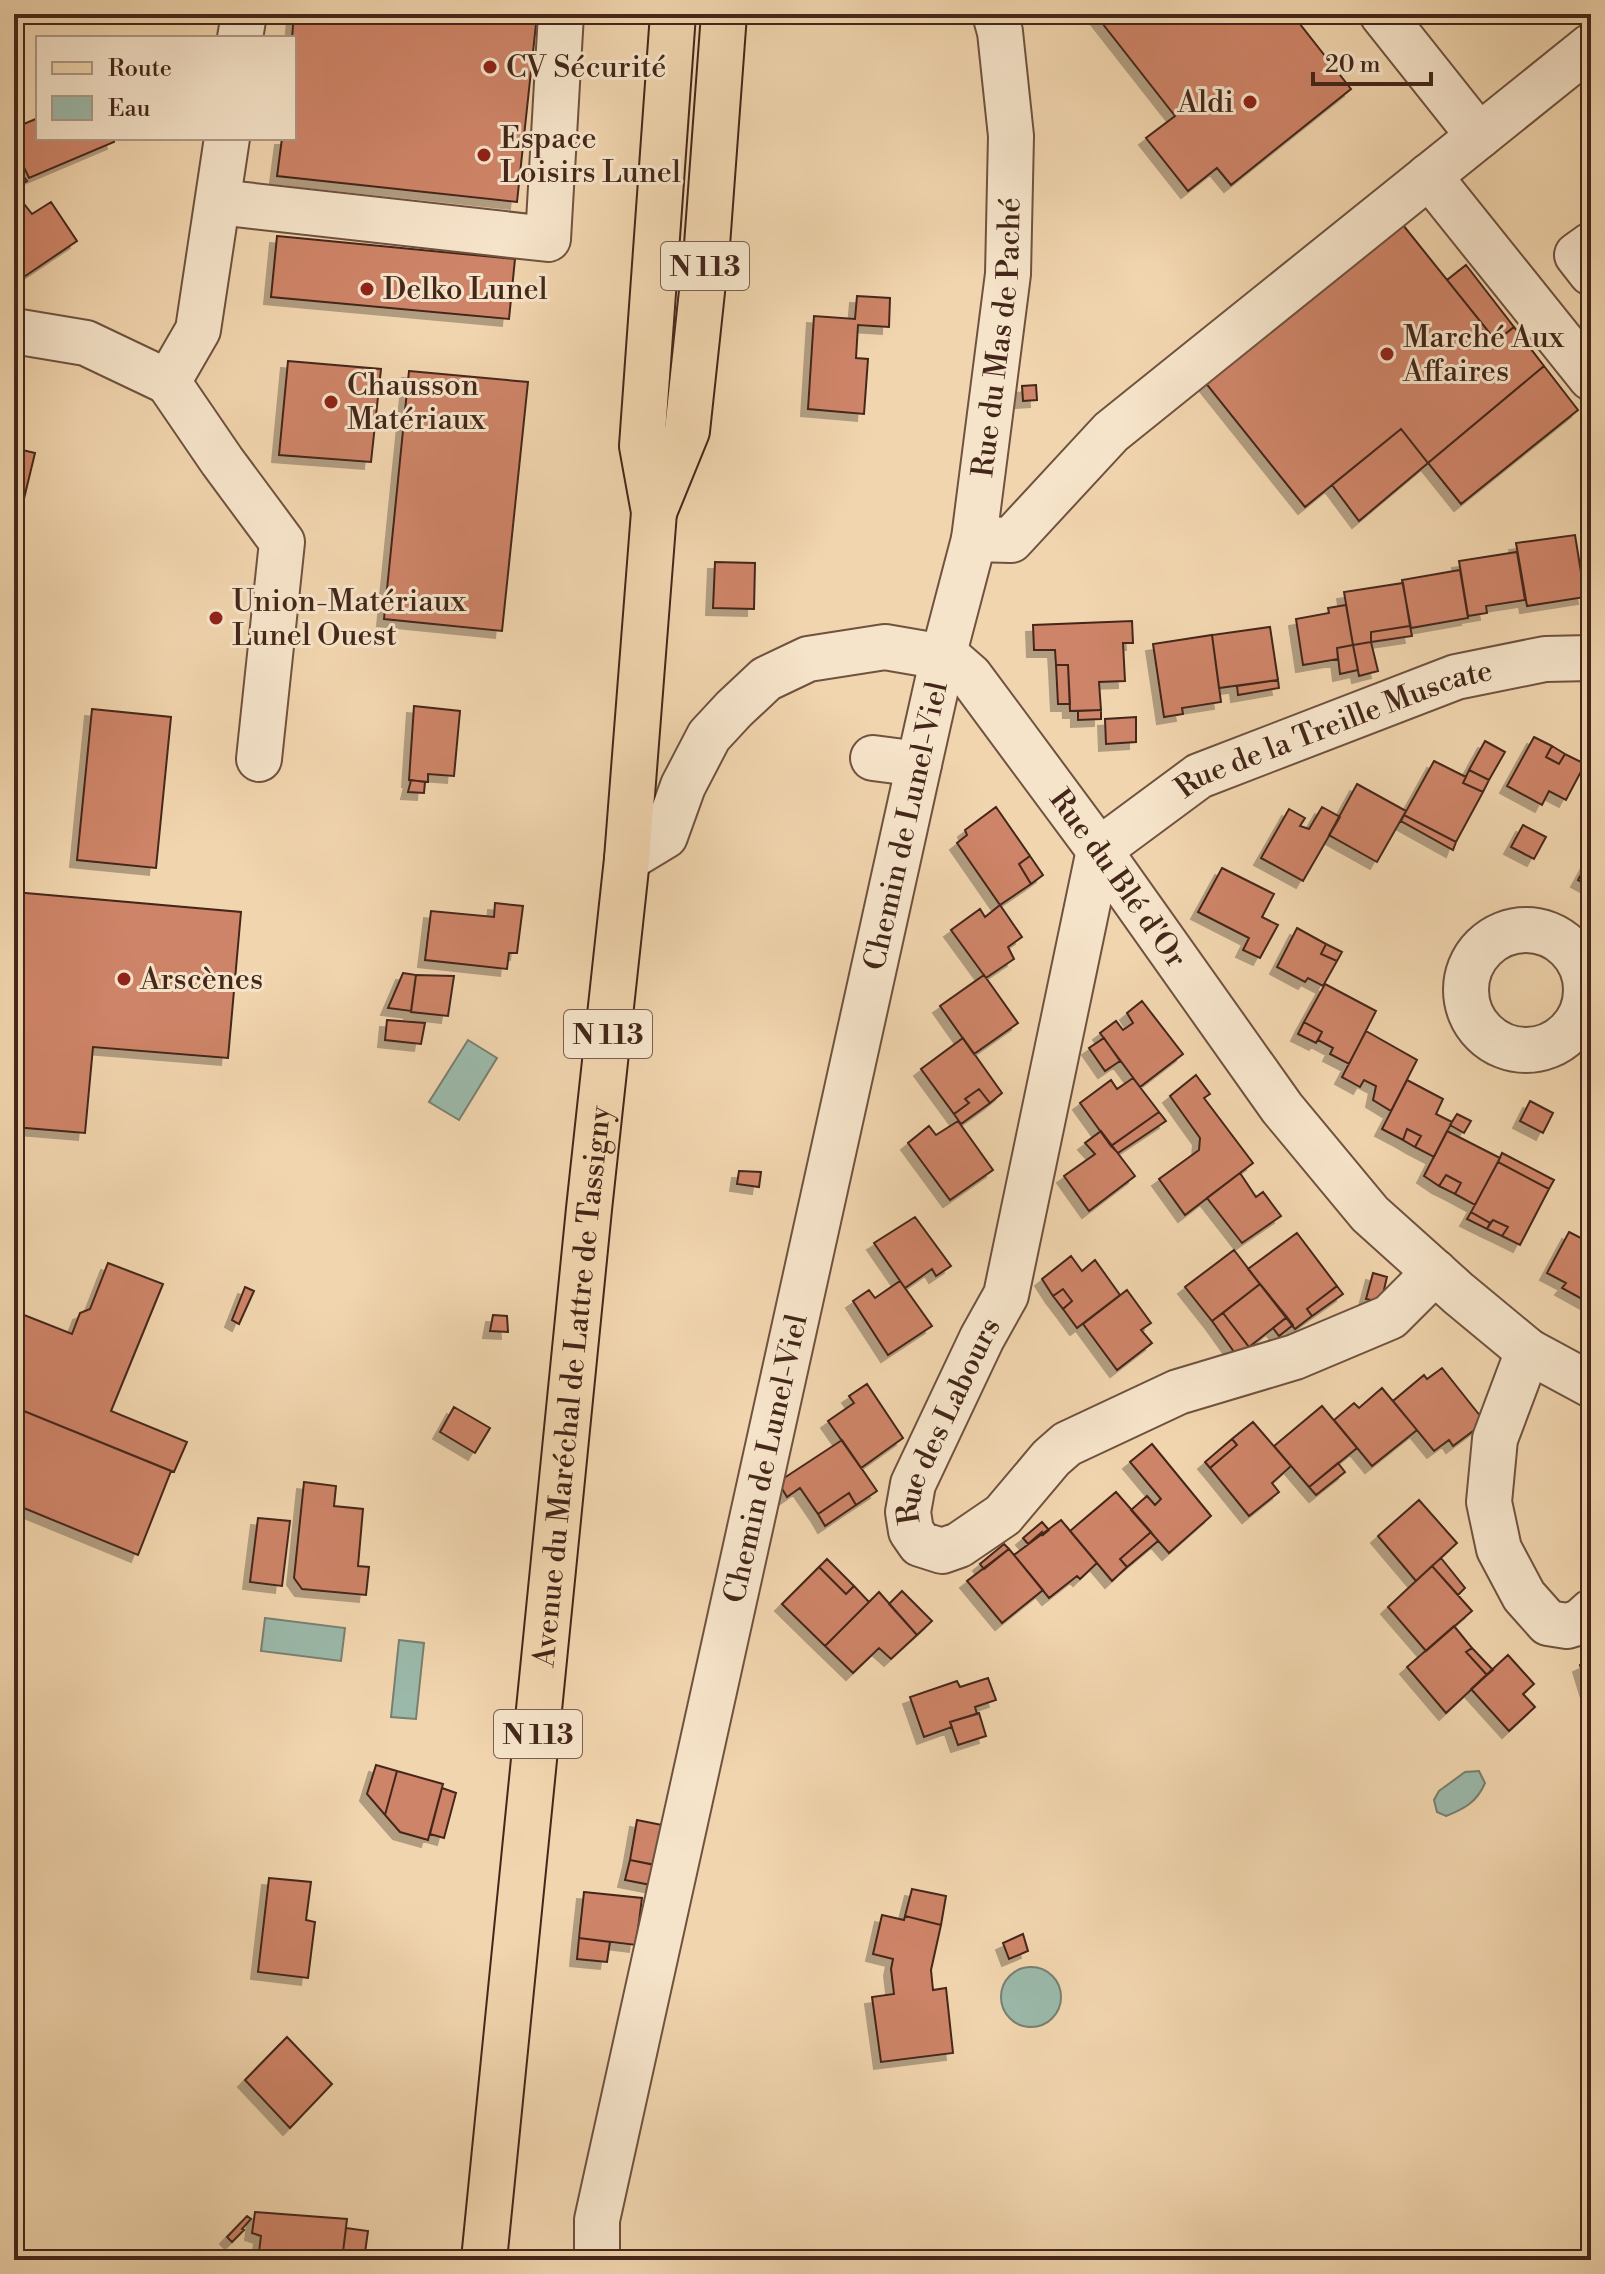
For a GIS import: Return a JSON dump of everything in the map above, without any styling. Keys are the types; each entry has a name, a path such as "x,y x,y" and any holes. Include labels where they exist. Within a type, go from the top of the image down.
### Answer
{"main road":[{"name":"Avenue du Maréchal de Lattre de Tassigny","path":"484,2260 627,859 654,512 642,446 673,14"},
{"name":"Avenue du Maréchal de Lattre de Tassigny","path":"654,512 687,431 707,245 724,14"}],"street":[{"path":"240,36 244,14"},
{"path":"218,202 548,239 561,14"},
{"name":"Rue du Mas de Paché","path":"943,657 974,539 1008,274 1011,136 1000,32 995,14"},
{"path":"1382,14 1479,136"},
{"path":"974,539 1011,540 1111,432 1591,46"},
{"path":"168,382 198,330 227,140"},
{"path":"1429,176 1591,378"},
{"path":"1591,245 1577,255 1591,273"},
{"path":"14,331 86,343 168,382 282,542 259,759"},
{"name":"Rue du Blé d'Or","path":"627,859 665,836 683,786 709,736 766,679 808,659 885,647 943,657 954,662 970,676 1099,850 1282,1108 1370,1214 1528,1351 1591,1385"},
{"name":"Chemin de Lunel-Viel","path":"597,2260 597,2220 943,657"},
{"name":"Rue de la Treille Muscate","path":"1099,850 1199,776 1456,677 1545,659 1591,658"},
{"path":"873,758 919,764"},
{"name":"Rue des Labours","path":"1099,850 1006,1295 982,1338 913,1484 909,1522 920,1544 942,1551 959,1545 1003,1515 1051,1458 1067,1444 1178,1392 1295,1357 1390,1317 1435,1272"},
{"path":"1528,1351 1495,1439 1489,1502 1499,1549 1524,1596 1548,1623 1567,1626 1580,1622 1591,1612"}],"water":[{"path":"468,1040 497,1058 459,1120 429,1102"},
{"path":"265,1618 345,1628 341,1661 261,1651"},
{"path":"399,1640 424,1643 416,1719 391,1717"},
{"path":"1479,1771 1485,1783 1474,1800 1446,1816 1437,1812 1434,1800 1439,1791 1465,1772"},
{"path":"1031,1967 1042,1969 1052,1976 1059,1986 1059,2008 1052,2018 1042,2025 1031,2027 1020,2025 1010,2018 1003,2008 1001,1997 1003,1986 1010,1976 1020,1969"}],"building":[{"path":"294,14 445,14 536,24 517,202 277,176 282,140 296,140 296,36 292,36"},
{"name":"Aldi","path":"1095,14 1292,14 1351,89 1231,185 1217,168 1188,191 1146,138 1175,116"},
{"path":"36,119 36,140 114,142 29,178 14,146 14,128"},
{"path":"14,164 27,181 14,189"},
{"path":"14,191 32,214 51,202 77,241 15,283"},
{"name":"Marché Aux Affaires","path":"1403,225 1496,341 1514,327 1544,366 1428,463 1401,429 1305,507 1204,381"},
{"path":"277,236 515,259 509,319 271,297"},
{"path":"1466,265 1514,327 1496,341 1447,280"},
{"path":"857,296 890,298 889,327 858,325 856,358 868,359 864,414 808,409 814,316 855,319"},
{"name":"Chausson Matériaux","path":"288,361 381,369 371,462 279,455"},
{"path":"1544,366 1578,410 1461,504 1428,463"},
{"path":"409,371 528,382 502,631 384,619"},
{"path":"1036,385 1037,400 1023,401 1022,386"},
{"path":"1401,429 1428,463 1359,521 1332,485"},
{"path":"14,448 35,453 14,540"},
{"path":"1575,535 1585,597 1527,606 1516,543"},
{"path":"1517,552 1525,600 1486,606 1487,613 1468,616 1459,561"},
{"path":"715,562 755,563 754,609 713,608"},
{"path":"1460,570 1468,618 1411,628 1402,580"},
{"path":"1403,583 1410,626 1371,632 1371,642 1353,645 1344,592"},
{"path":"1346,605 1353,645 1337,648 1338,659 1303,665 1296,619 1329,613 1328,608"},
{"path":"1132,621 1133,643 1123,643 1125,681 1099,682 1101,710 1070,711 1068,665 1056,665 1055,650 1034,650 1033,625"},
{"path":"1410,626 1412,636 1371,642 1371,632"},
{"path":"1270,627 1278,680 1219,688 1212,635"},
{"path":"1212,635 1221,702 1182,708 1183,714 1164,717 1153,644"},
{"path":"1371,642 1378,671 1359,676 1353,645"},
{"path":"1353,645 1358,670 1340,674 1337,648"},
{"path":"1056,665 1068,665 1070,704 1058,704"},
{"path":"1278,680 1279,688 1238,695 1237,686"},
{"path":"414,706 460,711 454,776 428,774 428,782 409,780"},
{"path":"92,709 171,717 156,868 77,860"},
{"path":"1101,710 1101,719 1078,720 1078,711"},
{"path":"1136,717 1136,742 1106,744 1105,719"},
{"path":"1534,737 1552,746 1546,757 1559,764 1565,754 1585,764 1566,800 1549,791 1542,805 1507,786"},
{"path":"1485,741 1505,752 1489,780 1469,770"},
{"path":"1552,746 1565,754 1559,764 1546,757"},
{"path":"1434,761 1466,777 1463,783 1483,792 1456,842 1404,815"},
{"path":"1469,770 1489,780 1483,792 1463,783"},
{"path":"411,780 425,782 424,793 408,792"},
{"path":"1357,784 1406,811 1377,862 1329,835"},
{"path":"996,807 1030,856 1019,864 1031,884 1000,905 957,843 967,835 965,830"},
{"path":"1322,807 1340,817 1303,881 1261,858 1289,809 1305,818 1300,826 1309,829"},
{"path":"1404,815 1456,842 1453,850 1401,821"},
{"path":"1523,825 1546,837 1534,859 1511,847"},
{"path":"1030,856 1043,875 1031,884 1019,864"},
{"path":"1591,856 1591,887 1578,880"},
{"path":"1222,868 1274,894 1262,917 1278,925 1260,958 1243,950 1249,938 1198,912"},
{"name":"Arscènes","path":"14,892 241,912 228,1058 93,1047 85,1133 14,1127"},
{"path":"495,903 523,906 517,953 509,953 507,969 425,960 431,911 494,917"},
{"path":"1000,905 1022,937 1008,947 1014,959 986,978 951,930 980,909 985,917"},
{"path":"1297,928 1326,944 1321,954 1337,961 1323,986 1308,978 1305,982 1277,967"},
{"path":"1326,944 1342,952 1337,961 1321,954"},
{"path":"403,973 416,975 411,1011 388,1008"},
{"path":"416,975 454,976 448,1016 411,1012"},
{"path":"984,975 1018,1023 974,1054 940,1006"},
{"path":"1325,984 1376,1011 1349,1064 1330,1054 1333,1048 1318,1040 1322,1032 1304,1022"},
{"path":"1142,1001 1183,1054 1140,1087 1100,1033 1116,1021 1123,1030 1133,1023 1127,1013"},
{"path":"387,1020 425,1023 421,1044 385,1040"},
{"path":"1304,1022 1322,1032 1316,1043 1298,1034"},
{"path":"1366,1031 1417,1060 1391,1111 1373,1100 1376,1086 1364,1080 1360,1087 1342,1077"},
{"path":"963,1038 1002,1093 990,1103 979,1089 965,1099 969,1103 954,1114 921,1069"},
{"path":"1104,1038 1120,1061 1105,1071 1089,1048"},
{"path":"1196,1075 1210,1094 1204,1098 1253,1163 1185,1215 1159,1179 1199,1150 1200,1138 1170,1096"},
{"path":"1133,1078 1159,1112 1111,1146 1080,1103 1111,1080 1117,1089"},
{"path":"1407,1080 1443,1099 1436,1114 1452,1122 1434,1157 1415,1147 1421,1136 1407,1129 1403,1140 1382,1129"},
{"path":"979,1089 990,1103 961,1124 954,1114 969,1103 965,1099"},
{"path":"1530,1101 1553,1113 1543,1133 1520,1121"},
{"path":"1159,1112 1166,1121 1118,1153 1111,1146"},
{"path":"1457,1114 1471,1121 1464,1133 1450,1125"},
{"path":"958,1121 993,1170 950,1200 908,1143 929,1126 936,1135"},
{"path":"1407,1129 1421,1136 1415,1147 1403,1140"},
{"path":"1101,1131 1135,1176 1089,1211 1064,1176 1095,1154 1085,1143"},
{"path":"1447,1131 1500,1158 1475,1205 1455,1194 1461,1183 1446,1175 1439,1186 1424,1176"},
{"path":"1502,1153 1554,1180 1549,1189 1498,1162"},
{"path":"1498,1162 1549,1189 1520,1245 1502,1236 1508,1227 1493,1220 1490,1223 1471,1212"},
{"path":"739,1171 761,1172 759,1187 737,1184"},
{"path":"1240,1173 1256,1197 1263,1192 1281,1216 1242,1243 1207,1198"},
{"path":"1446,1175 1461,1183 1455,1194 1439,1186"},
{"path":"1471,1212 1490,1223 1487,1229 1467,1219"},
{"path":"915,1217 951,1266 936,1276 932,1269 905,1288 874,1243"},
{"path":"1493,1220 1508,1227 1502,1236 1487,1229"},
{"path":"1569,1232 1591,1243 1591,1304 1562,1288 1566,1283 1547,1273"},
{"path":"1297,1233 1337,1286 1307,1309 1312,1316 1295,1329 1248,1269"},
{"path":"1234,1250 1260,1284 1212,1321 1185,1287"},
{"path":"1071,1256 1082,1271 1095,1260 1120,1295 1077,1328 1063,1309 1072,1301 1063,1289 1053,1296 1042,1279"},
{"path":"108,1263 163,1284 111,1411 187,1442 174,1472 14,1407 14,1311 72,1334 80,1313 90,1309"},
{"path":"1373,1273 1387,1277 1381,1302 1366,1299"},
{"path":"900,1281 932,1326 888,1355 853,1301 869,1290 875,1298"},
{"path":"1260,1284 1287,1317 1249,1347 1223,1313"},
{"path":"1337,1286 1343,1294 1312,1316 1307,1309"},
{"path":"245,1287 254,1291 239,1324 232,1320"},
{"path":"1063,1289 1072,1301 1063,1309 1053,1296"},
{"path":"1127,1290 1151,1323 1141,1330 1152,1343 1117,1370 1083,1324"},
{"path":"1223,1313 1249,1347 1237,1356 1212,1321"},
{"path":"493,1315 507,1316 508,1332 490,1331"},
{"path":"1287,1317 1293,1325 1279,1336 1273,1328"},
{"path":"1442,1368 1485,1422 1453,1446 1449,1440 1434,1451 1393,1401 1424,1375 1427,1379"},
{"path":"867,1384 903,1438 861,1468 828,1421 854,1403 849,1396"},
{"path":"1382,1388 1417,1430 1372,1466 1334,1420 1354,1403 1359,1408"},
{"path":"1322,1406 1357,1448 1309,1487 1274,1446"},
{"path":"14,1407 171,1471 138,1555 14,1504"},
{"path":"454,1407 490,1428 475,1453 440,1432"},
{"path":"1253,1422 1291,1466 1272,1483 1279,1492 1249,1516 1210,1468 1237,1445 1232,1439"},
{"path":"1232,1439 1237,1445 1210,1468 1205,1462"},
{"path":"842,1440 877,1491 856,1505 849,1493 818,1514 800,1488 787,1497 778,1482"},
{"path":"1152,1444 1211,1516 1169,1553 1131,1510 1147,1496 1155,1505 1161,1499 1130,1462"},
{"path":"1338,1463 1345,1472 1316,1495 1309,1487"},
{"path":"304,1482 336,1486 334,1506 363,1509 358,1566 369,1567 366,1595 302,1589 294,1578"},
{"path":"1116,1492 1151,1532 1120,1559 1127,1567 1112,1581 1070,1531"},
{"path":"849,1493 856,1505 825,1526 818,1514"},
{"path":"1419,1500 1457,1543 1416,1581 1378,1536"},
{"path":"258,1518 290,1521 282,1586 250,1582"},
{"path":"1061,1520 1097,1563 1080,1579 1077,1576 1049,1598 1014,1555"},
{"path":"1042,1522 1049,1530 1028,1544 1023,1538"},
{"path":"1151,1532 1158,1541 1127,1567 1120,1559"},
{"path":"1004,1544 1009,1549 984,1569 980,1564"},
{"path":"1009,1549 1043,1590 1002,1623 967,1581"},
{"path":"1441,1558 1465,1588 1458,1595 1432,1566"},
{"path":"827,1559 854,1586 846,1594 819,1567"},
{"path":"1432,1566 1472,1611 1426,1651 1388,1607"},
{"path":"819,1567 846,1594 854,1586 869,1602 825,1646 782,1604"},
{"path":"902,1591 932,1621 917,1635 889,1604"},
{"path":"879,1592 917,1635 891,1659 879,1648 853,1673 825,1646"},
{"path":"1454,1626 1472,1648 1466,1652 1487,1675 1446,1713 1407,1667"},
{"path":"1472,1648 1493,1670 1487,1675 1466,1652"},
{"path":"1508,1655 1534,1684 1523,1694 1535,1707 1509,1731 1471,1689"},
{"path":"1591,1660 1591,1701 1580,1665"},
{"path":"988,1678 996,1700 975,1707 977,1714 950,1722 952,1727 924,1737 910,1697 957,1681 960,1687"},
{"path":"979,1713 986,1736 958,1745 950,1722"},
{"path":"376,1765 397,1771 385,1815 367,1794"},
{"path":"397,1771 443,1784 428,1840 400,1832 385,1815"},
{"path":"442,1788 456,1793 444,1838 430,1834"},
{"path":"637,1820 672,1827 664,1867 630,1860"},
{"path":"630,1860 666,1867 661,1887 625,1880"},
{"path":"269,1878 311,1882 306,1920 315,1922 308,1978 258,1972"},
{"path":"912,1889 946,1896 941,1925 905,1916"},
{"path":"584,1892 642,1898 636,1945 579,1938"},
{"path":"882,1915 904,1920 905,1916 941,1925 931,1970 933,1990 946,1988 953,2053 881,2062 872,1997 894,1994 893,1959 873,1954"},
{"path":"1023,1934 1028,1951 1009,1959 1003,1943"},
{"path":"579,1938 610,1942 607,1962 577,1959"},
{"path":"287,2037 332,2084 290,2128 245,2080"},
{"path":"255,2212 347,2219 342,2260 258,2260 261,2236 252,2233"},
{"path":"247,2216 251,2219 232,2242 227,2237"},
{"path":"346,2228 368,2231 364,2260 342,2260"},
{"path":"218,2253 251,2255 251,2260 218,2260"}],"place":[{"name":"CV Sécurité","path":"490,67"},
{"name":"Aldi","path":"1250,102"},
{"name":"Espace Loisirs Lunel","path":"484,155"},
{"name":"Delko Lunel","path":"367,289"},
{"name":"Marché Aux Affaires","path":"1387,354"},
{"name":"Chausson Matériaux","path":"331,402"},
{"name":"Union-Matériaux Lunel Ouest","path":"216,618"},
{"name":"Arscènes","path":"124,979"}]}
